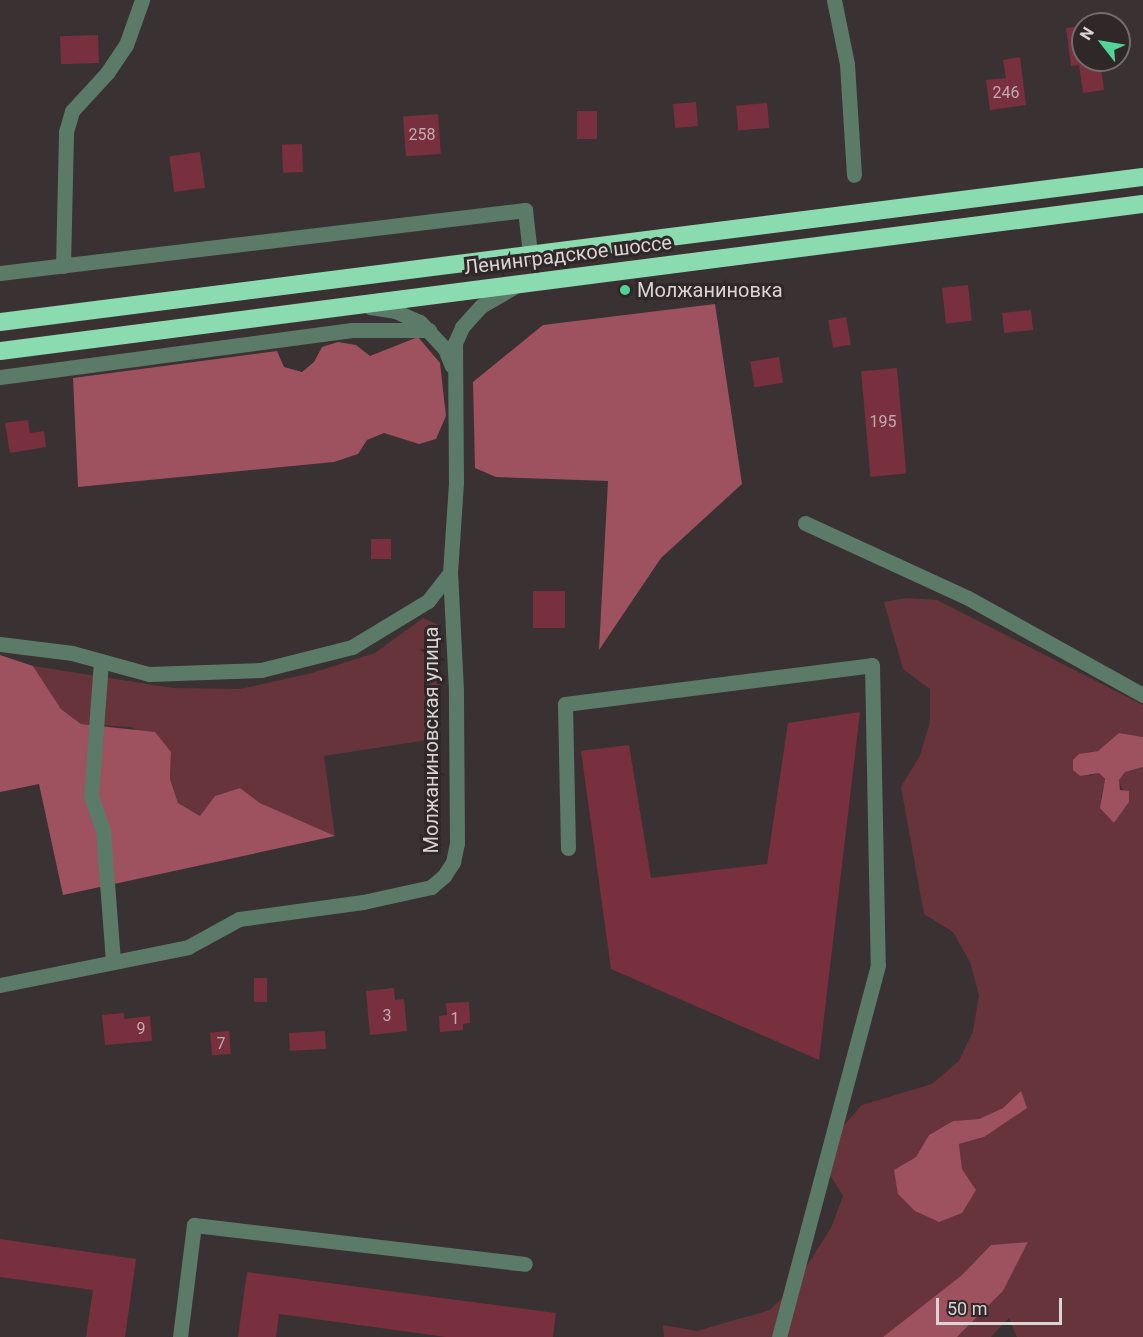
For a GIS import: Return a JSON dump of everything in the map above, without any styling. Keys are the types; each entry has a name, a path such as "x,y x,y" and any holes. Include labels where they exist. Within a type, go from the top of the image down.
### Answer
{"highway":[{"name":"Ленинградское шоссе","path":"0,322 1143,177"},
{"name":"Ленинградское шоссе","path":"0,351 1143,204"}],"street":[{"path":"63,266 66,132 72,111 107,74 126,45 142,0"},
{"path":"834,0 846,64 854,175"},
{"path":"0,273 525,210 530,253"},
{"name":"Молжаниновская улица","path":"0,985 188,947 239,919 363,902 431,887 444,876 453,862 457,843 456,690 450,573 456,483 453,368 455,343 473,314 521,284"},
{"name":"Молжаниновская улица","path":"351,306 396,311 429,330 445,349 453,368"},
{"path":"0,376 352,330 429,330"},
{"path":"805,523 968,598 1143,696"},
{"name":"Молжаниновская улица","path":"0,644 72,653 149,674 261,670 352,647 428,601 450,573"},
{"path":"101,661 91,796 103,831 113,962"},
{"path":"568,848 565,704 872,665 878,964 779,1337"},
{"path":"180,1337 194,1225 525,1264"}],"shaded area":[{"path":"715,304 742,484 661,558 599,650 608,481 496,477 475,468 473,382 543,325"},
{"path":"418,337 440,363 446,416 436,439 419,444 384,433 367,440 358,454 334,462 78,487 73,378 277,351 284,367 302,372 314,362 322,347 338,342 356,345 370,356"},
{"path":"906,598 937,600 1143,705 1143,737 1119,733 1098,751 1088,752 1089,776 1099,773 1105,780 1101,798 1114,823 1129,802 1118,780 1125,772 1143,767 1143,1337 1017,1337 1009,1318 991,1337 957,1337 1003,1291 1028,1242 991,1245 962,1275 883,1337 664,1337 663,1325 697,1331 770,1310 794,1286 831,1228 843,1196 825,1167 837,1133 862,1105 932,1084 959,1061 973,1031 979,995 970,962 953,932 924,914 901,787 920,755 930,722 930,689 903,669 884,602","holes":["1022,1091 984,1137 959,1144 962,1169 976,1190 894,1170 916,1157 929,1135 953,1121 979,1119 1003,1108"]},
{"path":"423,618 439,625 440,738 324,756 335,836 260,803 240,788 215,796 200,816 178,803 170,779 171,752 131,727 81,724 61,709 33,666 173,688 240,689 312,673 375,653"},
{"path":"0,655 33,666 61,709 81,724 155,732 171,752 170,779 178,803 200,816 215,796 240,788 260,803 335,836 63,895 39,784 0,792"},
{"path":"1119,733 1143,737 1143,767 1125,772 1119,780 1120,790 1129,791 1129,802 1114,823 1100,808 1105,779 1099,773 1080,776 1073,770 1073,760 1079,754 1098,751"},
{"path":"1021,1091 1027,1108 984,1137 959,1144 962,1169 976,1190 962,1213 939,1222 915,1211 898,1194 894,1170 916,1157 929,1135 953,1121 979,1119 1003,1108"},
{"path":"1028,1242 1003,1291 957,1337 883,1337 962,1275 991,1245"}],"building":[{"path":"1071,27 1071,66 1066,28"},
{"path":"98,35 99,63 61,64 60,36"},
{"path":"1020,57 1026,105 990,110 986,80 1006,78 1003,60"},
{"path":"1080,72 1102,72 1104,90 1083,93"},
{"path":"696,102 698,126 675,128 673,104"},
{"path":"767,103 769,128 738,131 736,106"},
{"path":"577,111 597,111 597,139 577,139"},
{"path":"438,114 441,154 406,156 403,116"},
{"path":"302,144 303,172 283,173 282,145"},
{"path":"200,152 205,188 174,192 169,156"},
{"path":"968,285 972,321 946,324 942,288"},
{"path":"1031,310 1033,330 1004,333 1002,313"},
{"path":"846,317 851,345 833,348 828,320"},
{"path":"779,357 783,383 754,387 750,362"},
{"path":"897,368 906,474 870,477 861,371"},
{"path":"28,420 30,433 44,431 46,447 10,453 5,423"},
{"path":"371,539 391,539 391,559 371,559"},
{"path":"533,591 565,591 565,628 533,628"},
{"path":"860,712 819,1060 611,969 581,751 629,745 651,878 767,864 788,723"},
{"path":"254,978 267,978 267,1002 254,1002"},
{"path":"394,988 395,1000 404,999 407,1031 370,1035 366,991"},
{"path":"469,1002 470,1023 463,1024 463,1030 440,1032 439,1016 447,1015 446,1003"},
{"path":"124,1013 124,1019 150,1016 152,1041 105,1045 102,1015"},
{"path":"229,1031 231,1054 212,1056 210,1033"},
{"path":"325,1031 326,1049 290,1051 289,1033"},
{"path":"0,1239 136,1259 125,1337 86,1337 93,1290 0,1277"},
{"path":"247,1272 556,1313 553,1337 446,1337 279,1314 276,1337 238,1337"}],"place":[{"name":"Молжаниновка","path":"625,290"}]}
